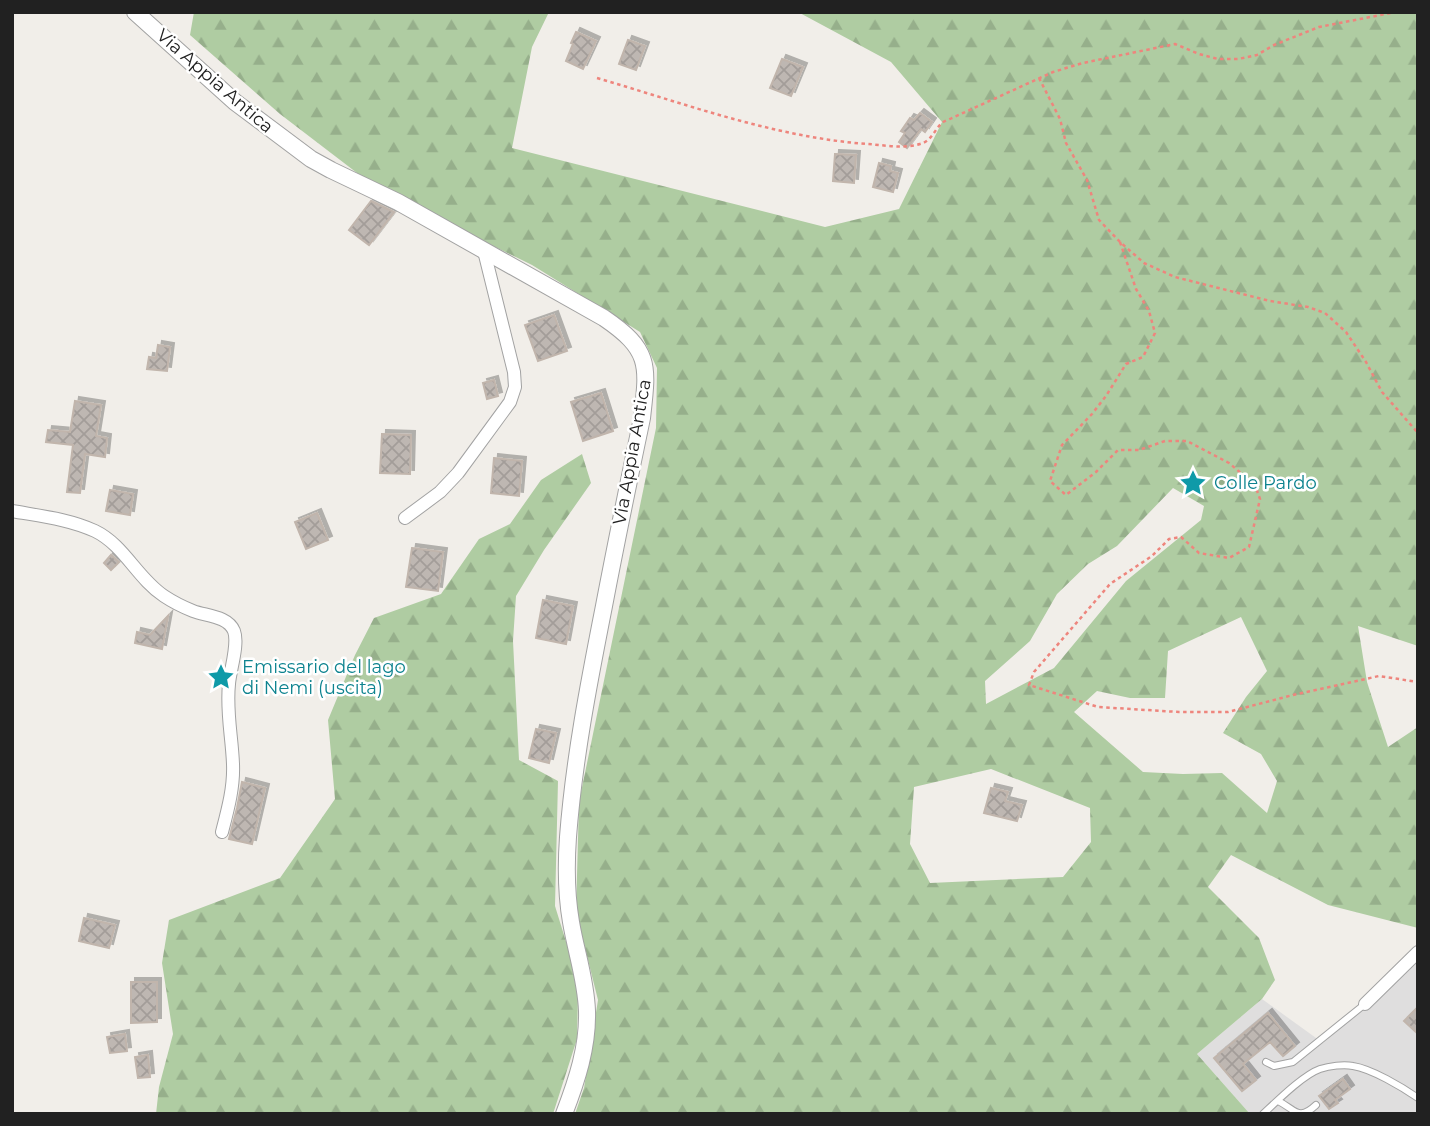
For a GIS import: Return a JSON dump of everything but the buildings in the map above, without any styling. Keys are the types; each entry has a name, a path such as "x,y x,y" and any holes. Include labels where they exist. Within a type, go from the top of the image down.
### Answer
{"street":[{"name":"Via Appia Antica","path":"135,12 235,102 294,147 331,170 378,192 604,318 620,330 639,352 646,372 642,418 590,674 571,801 567,855 568,899 584,978 587,1017 586,1044 581,1066 564,1114"},
{"path":"405,518 451,481 508,405 514,390 513,368 484,251"},
{"path":"12,511 71,523 99,533 116,545 142,577 165,597 190,610 220,618 233,629 236,636 227,708 233,782 222,832"},
{"path":"1364,1004 1418,952"}],"lane":[{"path":"1266,1062 1274,1066 1293,1062 1364,1004"},
{"path":"1263,1114 1320,1069 1352,1065 1405,1089 1418,1098"},
{"path":"1278,1101 1300,1114 1308,1113 1317,1105"}],"path":[{"path":"597,78 799,135 901,147 925,143 945,121 1053,72 1083,63 1168,45 1181,46 1218,59 1238,60 1257,55 1274,45 1319,27 1396,12"},
{"path":"1039,78 1060,119 1066,143 1087,180 1099,220 1120,242 1144,263 1175,277 1325,313 1346,332 1382,392 1418,433"},
{"path":"1120,242 1155,333 1143,357 1126,364 1092,414 1062,445 1050,481 1066,495 1096,472 1118,450 1139,450 1165,441 1187,441 1229,463 1255,485 1260,499 1249,547 1228,558 1199,553 1181,537 1169,539 1152,556 1110,584 1034,672 1029,685 1098,707 1228,712 1379,676 1418,682"}],"shaded area":[{"path":"1418,955 1418,1114 1250,1114 1197,1054 1262,999 1323,1043"}],"green space":[{"path":"194,12 549,12 532,47 512,148 825,227 899,209 942,122 891,62 798,12 1418,12 1418,646 1358,626 1367,682 1388,747 1418,727 1418,928 1328,905 1231,855 1208,887 1259,938 1275,980 1262,999 1197,1054 1250,1114 575,1114 584,1088 598,1000 576,912 579,802 656,428 657,368 640,332 532,265 378,189 280,114 190,35","holes":["1173,488 1204,506 1201,520 1126,581 1054,668 986,704 985,681 1030,641 1057,594 1088,564 1117,546","1241,617 1267,671 1223,733 1261,754 1277,781 1267,813 1222,773 1143,772 1074,712 1097,691 1130,698 1165,698 1168,651","991,769 1090,808 1091,842 1063,877 930,883 910,844 914,787"]},
{"path":"582,454 591,483 544,550 516,596 513,641 519,760 558,781 555,906 578,995 577,1039 553,1114 156,1114 159,1087 173,1034 162,963 169,920 280,878 335,799 328,720 355,655 374,618 441,594 479,539 510,524 541,480"}],"place":[{"name":"Colle Pardo","path":"1193,483"},
{"name":"Emissario del lago di Nemi (uscita)","path":"221,677"}]}
